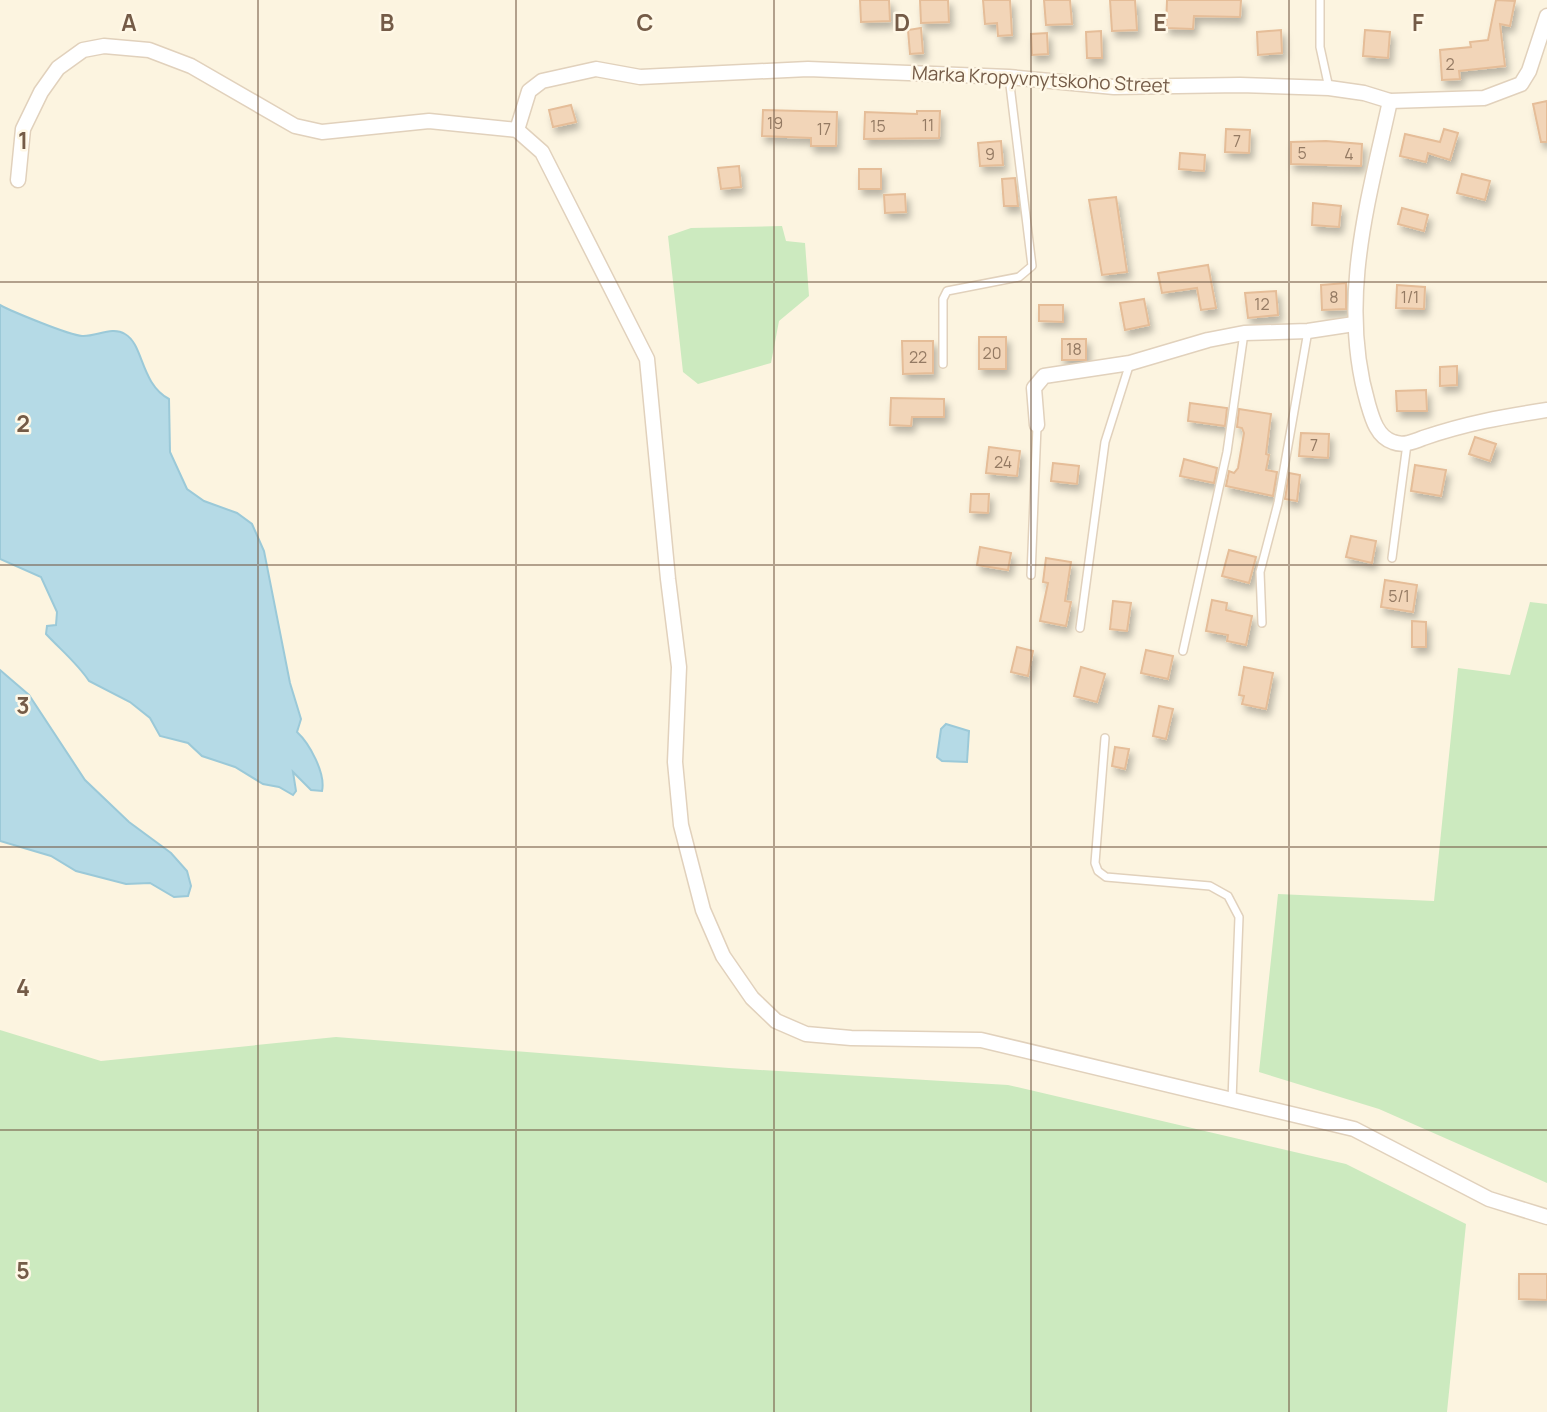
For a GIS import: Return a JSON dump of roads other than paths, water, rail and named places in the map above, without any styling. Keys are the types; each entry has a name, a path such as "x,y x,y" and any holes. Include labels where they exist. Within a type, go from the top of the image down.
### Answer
{"street":[{"name":"Marka Kropyvnytskoho Street","path":"517,130 529,91 542,81 575,71 596,69 640,77 808,69 1009,77 1114,87 1240,85 1329,88 1364,93 1391,101 1484,98 1508,91 1521,83 1529,71 1547,16"},
{"path":"18,180 23,129 40,92 58,68 83,50 104,46 149,50 191,65 295,126 322,132 429,121 517,130 542,152 647,359 667,579 680,667 675,761 681,825 703,910 723,956 752,998 776,1021 806,1034 851,1038 981,1040 1354,1129 1489,1199 1547,1217"},
{"path":"1391,101 1357,248 1354,324 1363,388 1372,420 1382,436 1392,442 1407,444 1472,421 1547,410"},
{"path":"1037,425 1034,388 1044,376 1130,363 1208,340 1244,333 1308,331 1354,324"}],"lane":[{"path":"1320,0 1320,47 1329,88"},
{"path":"943,364 943,299 947,291 1019,277 1032,266 1009,77"},
{"path":"1262,623 1260,572 1279,503 1308,331"},
{"path":"1183,651 1227,452 1244,333"},
{"path":"1080,628 1105,442 1130,363"},
{"path":"1031,575 1037,425"},
{"path":"1392,558 1407,444"},
{"path":"1105,738 1095,863 1098,871 1106,877 1210,886 1228,896 1238,917 1232,1100"}],"water":[{"path":"0,305 75,335 87,336 115,331 131,339 153,384 169,399 170,452 187,489 204,501 237,513 252,524 264,551 290,683 301,719 297,732 316,759 323,784 322,791 311,790 293,772 296,791 293,795 279,787 263,784 235,767 202,756 188,743 160,736 150,718 130,702 89,681 46,634 47,626 56,625 57,612 41,577 0,559"},
{"path":"0,670 29,695 85,780 129,822 171,853 187,871 191,886 188,896 174,897 150,883 126,884 76,871 51,856 0,841"},
{"path":"946,724 969,731 967,762 942,761 937,757 941,729"}]}
